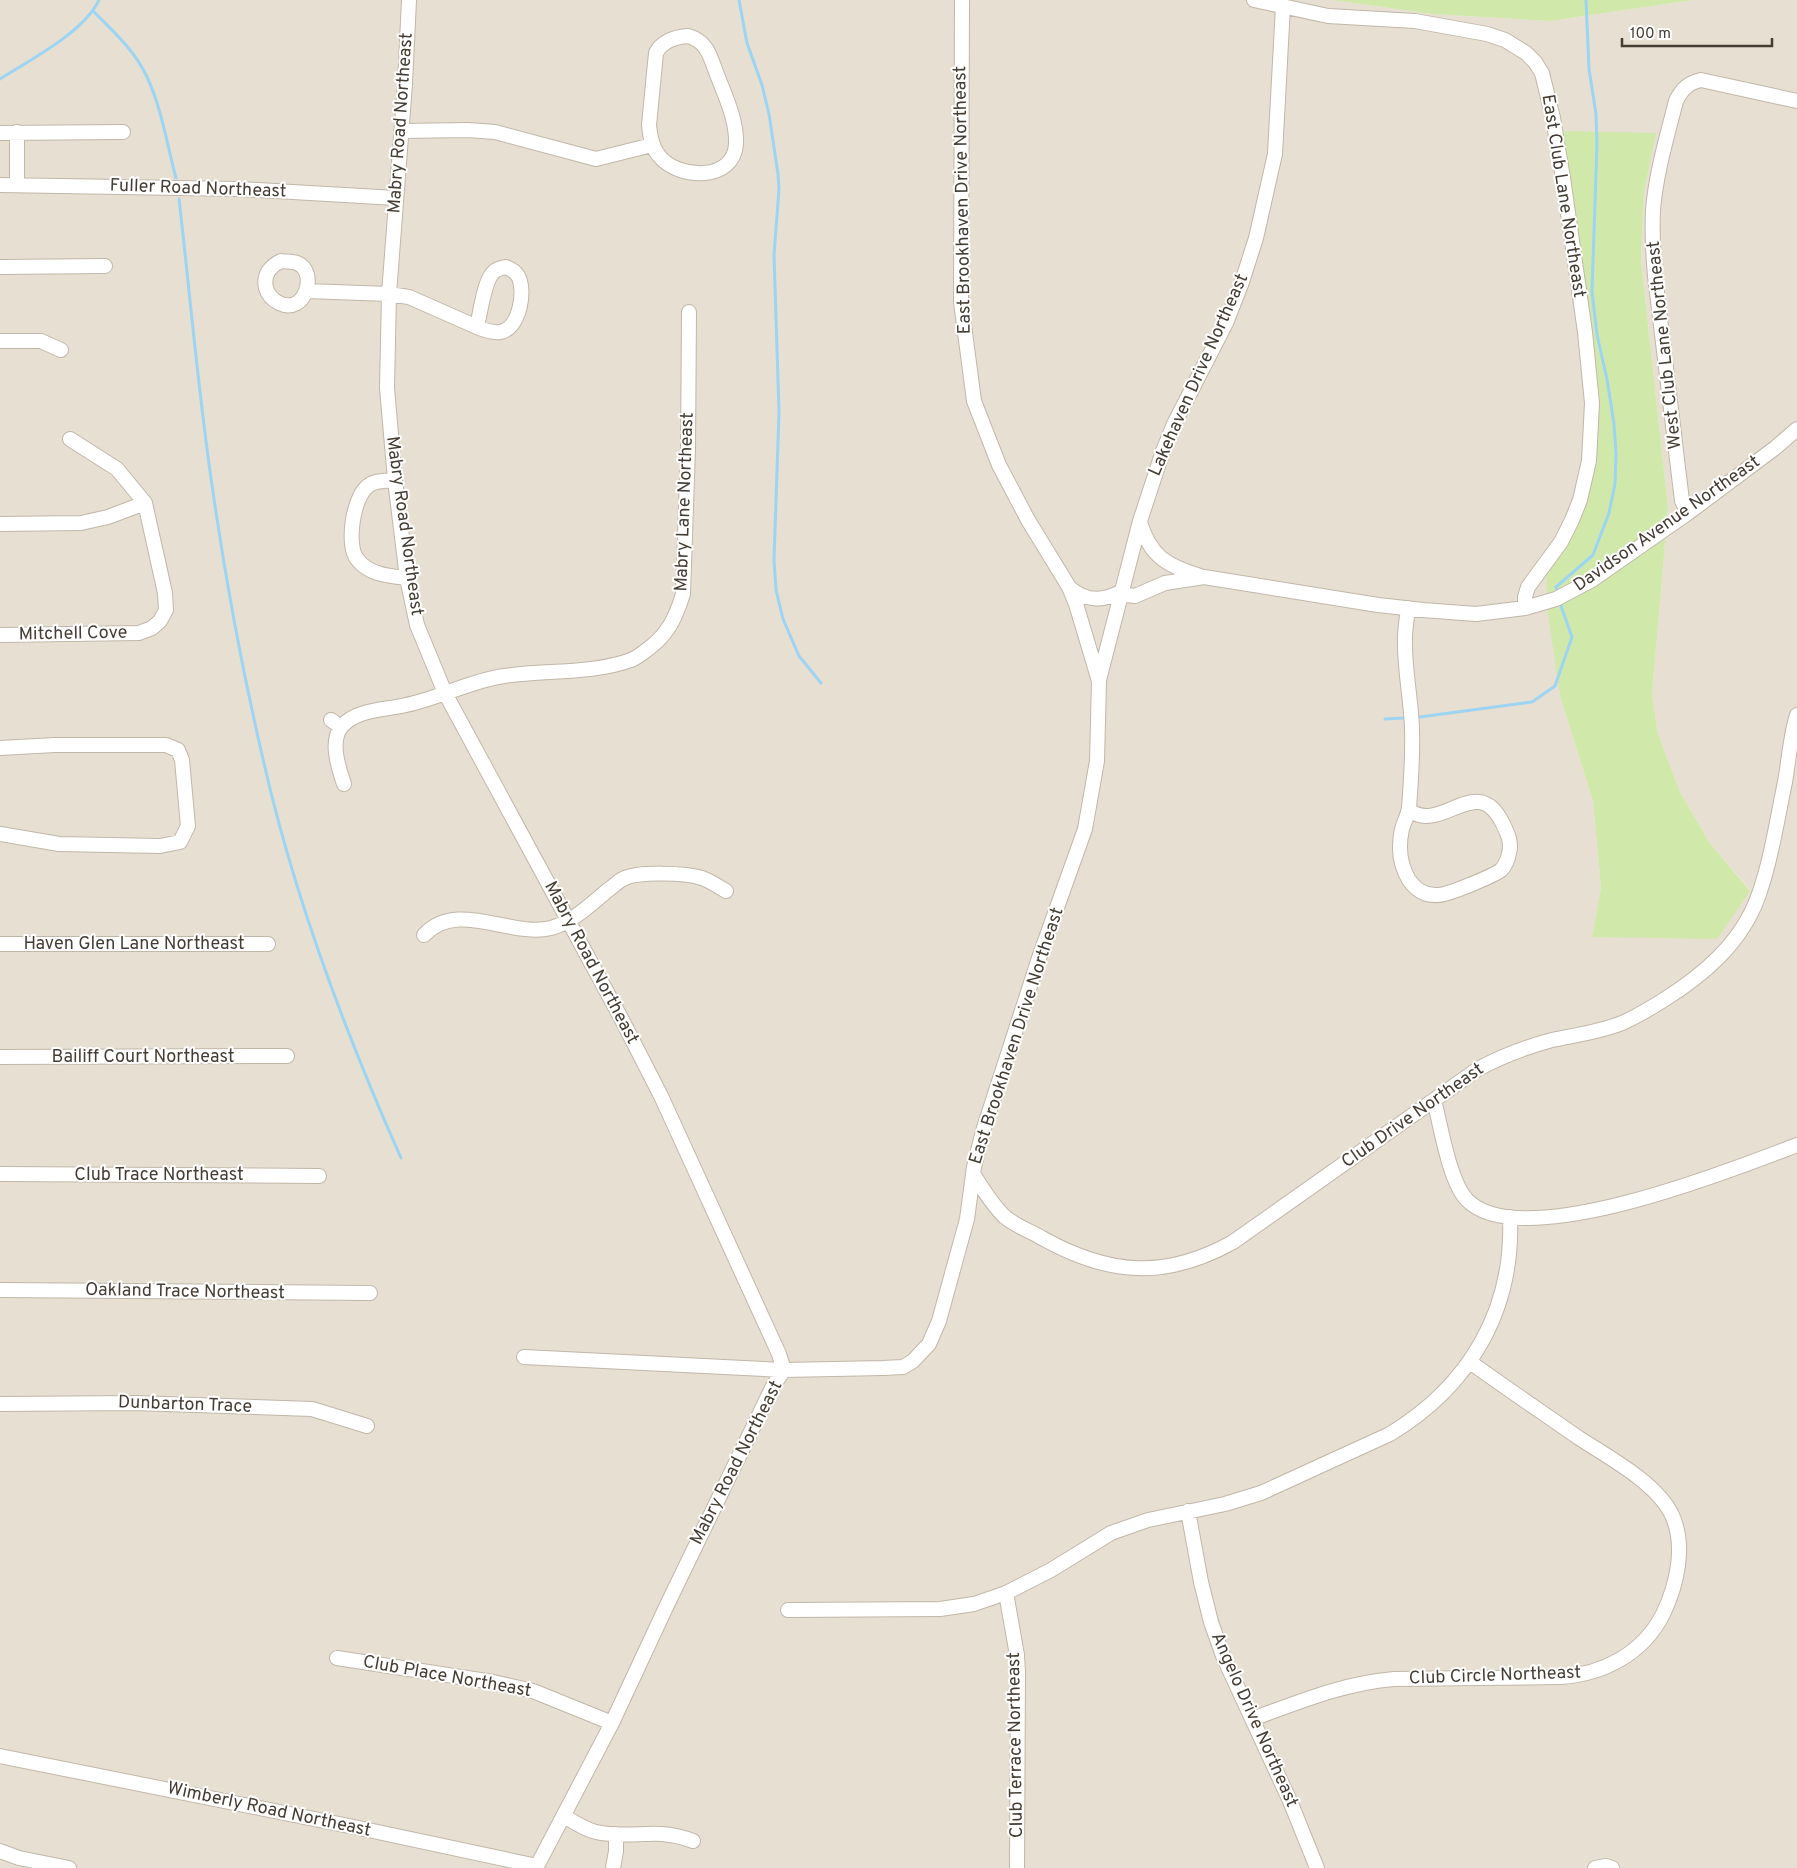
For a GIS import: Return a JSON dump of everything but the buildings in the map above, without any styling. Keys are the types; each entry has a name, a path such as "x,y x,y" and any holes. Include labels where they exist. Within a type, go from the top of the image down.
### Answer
{"street":[{"name":"Mabry Road Northeast","path":"409,0 402,131 389,294 387,388 394,480 407,578 417,625 445,693 621,1018 661,1096 779,1354 779,1370 773,1386 670,1598 612,1723 536,1867"},
{"name":"East Brookhaven Drive Northeast","path":"962,0 961,302 974,400 999,465 1028,520 1069,586 1076,594 1090,598 1128,593"},
{"name":"East Club Lane Northeast","path":"1254,0 1328,16 1414,21 1487,34 1505,40 1526,53 1542,73 1553,118 1563,178 1585,332 1592,403 1589,461 1580,500 1561,542 1528,587 1525,597 1525,608"},
{"name":"Lakehaven Drive Northeast","path":"1099,681 1118,611 1128,593 1140,522 1152,483 1174,424 1226,323 1256,238 1274,154 1283,6"},
{"path":"688,36 695,38 702,42 707,51 732,117 736,143 733,157 723,168 717,171 702,173 683,171 675,169 662,159 652,145 649,125 656,53 661,44 671,40 688,36"},
{"name":"West Club Lane Northeast","path":"1688,513 1682,501 1654,276 1652,243 1653,209 1658,176 1676,101 1680,91 1686,85 1701,80 1797,101"},
{"path":"402,131 468,130 495,132 596,159 652,145"},
{"path":"17,132 17,185"},
{"path":"0,133 123,132"},
{"name":"Fuller Road Northeast","path":"0,185 239,189 396,198"},
{"path":"0,267 105,266"},
{"path":"307,291 389,294 409,297 477,327 501,332 512,327 517,319 522,286 519,276 514,271 506,267 498,269 491,274 477,327"},
{"name":"Mabry Lane Northeast","path":"344,784 337,763 336,723 364,713 429,700 445,693 502,676 601,667 632,660 659,642 676,616 683,594 688,449 689,312"},
{"path":"0,340 41,341 61,350"},
{"name":"Davidson Avenue Northeast","path":"1140,522 1149,545 1157,556 1177,568 1204,577 1408,608 1476,614 1499,612 1525,608 1556,599 1592,580 1688,513 1775,448 1797,429"},
{"name":"Mitchell Cove","path":"0,635 139,633 152,628 160,621 166,610 165,593 145,503 117,469 70,439"},
{"path":"394,480 379,481 368,486 361,496 356,509 351,540 353,553 358,561 373,572 386,576 407,578"},
{"path":"0,524 81,523 108,517 145,503"},
{"name":"Davidson Avenue Northeast","path":"1128,593 1165,583 1204,577"},
{"name":"East Brookhaven Drive Northeast","path":"524,1357 825,1371 903,1367 921,1354 929,1344 939,1321 967,1219 973,1174 983,1131 1040,955 1085,829 1097,761 1099,681 1069,586"},
{"path":"1408,608 1405,639 1412,729 1408,810 1400,840 1402,864 1410,881 1422,892 1439,895 1490,876 1501,869 1507,862 1510,844 1508,833 1498,814 1488,805 1468,802 1438,815 1424,817 1415,815 1408,810"},
{"name":"Club Drive Northeast","path":"973,1174 996,1208 1006,1217 1067,1252 1089,1261 1142,1268 1169,1266 1201,1257 1233,1242 1478,1069 1521,1049 1598,1031 1622,1023 1687,985 1708,969 1729,947 1742,928 1758,898 1767,863 1797,715"},
{"path":"0,748 166,745 178,750 182,760 188,826 180,842 160,846 59,844 0,834"},
{"path":"424,935 432,926 452,919 489,922 527,930 553,928 568,921 623,878 641,874 655,873 701,878 726,891"},
{"name":"Haven Glen Lane Northeast","path":"0,944 268,944"},
{"name":"Bailiff Court Northeast","path":"0,1057 287,1056"},
{"path":"1434,1100 1454,1179 1461,1193 1478,1208 1510,1217 1543,1217 1616,1206 1696,1182 1797,1146"},
{"name":"Club Trace Northeast","path":"0,1174 319,1176"},
{"path":"788,1610 940,1609 974,1604 1006,1593 1051,1570 1111,1534 1148,1520 1225,1504 1261,1493 1390,1434 1410,1422 1433,1404 1470,1362 1487,1333 1503,1287 1508,1261 1510,1217"},
{"name":"Oakland Trace Northeast","path":"0,1290 370,1293"},
{"name":"Club Circle Northeast","path":"1252,1719 1339,1688 1371,1681 1394,1679 1561,1677 1588,1674 1608,1667 1624,1658 1644,1640 1661,1618 1673,1590 1678,1559 1675,1524 1665,1504 1638,1478 1470,1362"},
{"name":"Dunbarton Trace","path":"0,1404 135,1403 312,1409 367,1426"},
{"name":"Angelo Drive Northeast","path":"1188,1511 1201,1582 1211,1622 1223,1656 1290,1800 1317,1868"},
{"name":"Club Terrace Northeast","path":"1006,1593 1017,1655 1018,1672 1017,1868"},
{"name":"Club Place Northeast","path":"337,1658 493,1682 533,1691 612,1723"},
{"name":"Wimberly Road Northeast","path":"0,1756 310,1818 536,1867"},
{"path":"564,1816 580,1826 596,1832 676,1835 693,1841"},
{"path":"613,1868 616,1834"},
{"path":"0,1851 19,1858 69,1868"},
{"path":"0,1862 19,1858"},
{"path":"1594,1868 1606,1866 1612,1868"}],"shaded area":[{"path":"0,0 1332,0 1432,14 1550,21 1693,0 1797,0 1797,1868 0,1868","holes":["1656,133 1644,191 1641,260 1668,508 1652,695 1658,734 1680,792 1709,842 1750,890 1592,937 1601,888 1593,801 1560,696 1546,575 1593,479 1599,401"]}],"green space":[{"path":"1332,0 1693,0 1550,21 1432,14"},
{"path":"1562,131 1656,133 1644,191 1641,260 1668,508 1652,695 1658,734 1680,792 1709,842 1750,891 1717,939 1592,937 1601,888 1593,801 1560,696 1548,614 1546,575 1593,479 1599,401"}],"waterway":[{"path":"0,79 69,34 92,12 99,0"},
{"path":"739,0 747,43 762,85 769,114 779,189 774,255 779,412 774,560 776,590 783,619 799,656 821,683"},
{"path":"1557,590 1556,587 1593,555 1609,513 1615,484 1614,424 1607,379 1597,335 1592,291 1597,144 1596,114 1589,69 1586,0"},
{"path":"94,12 130,50 147,77 160,114 176,178"},
{"path":"179,199 202,414 217,519 228,588 255,725 275,811 305,912 340,1012 401,1158"},
{"path":"1420,717 1532,702 1555,686 1572,637 1561,606"},
{"path":"1385,719 1404,718"}]}
